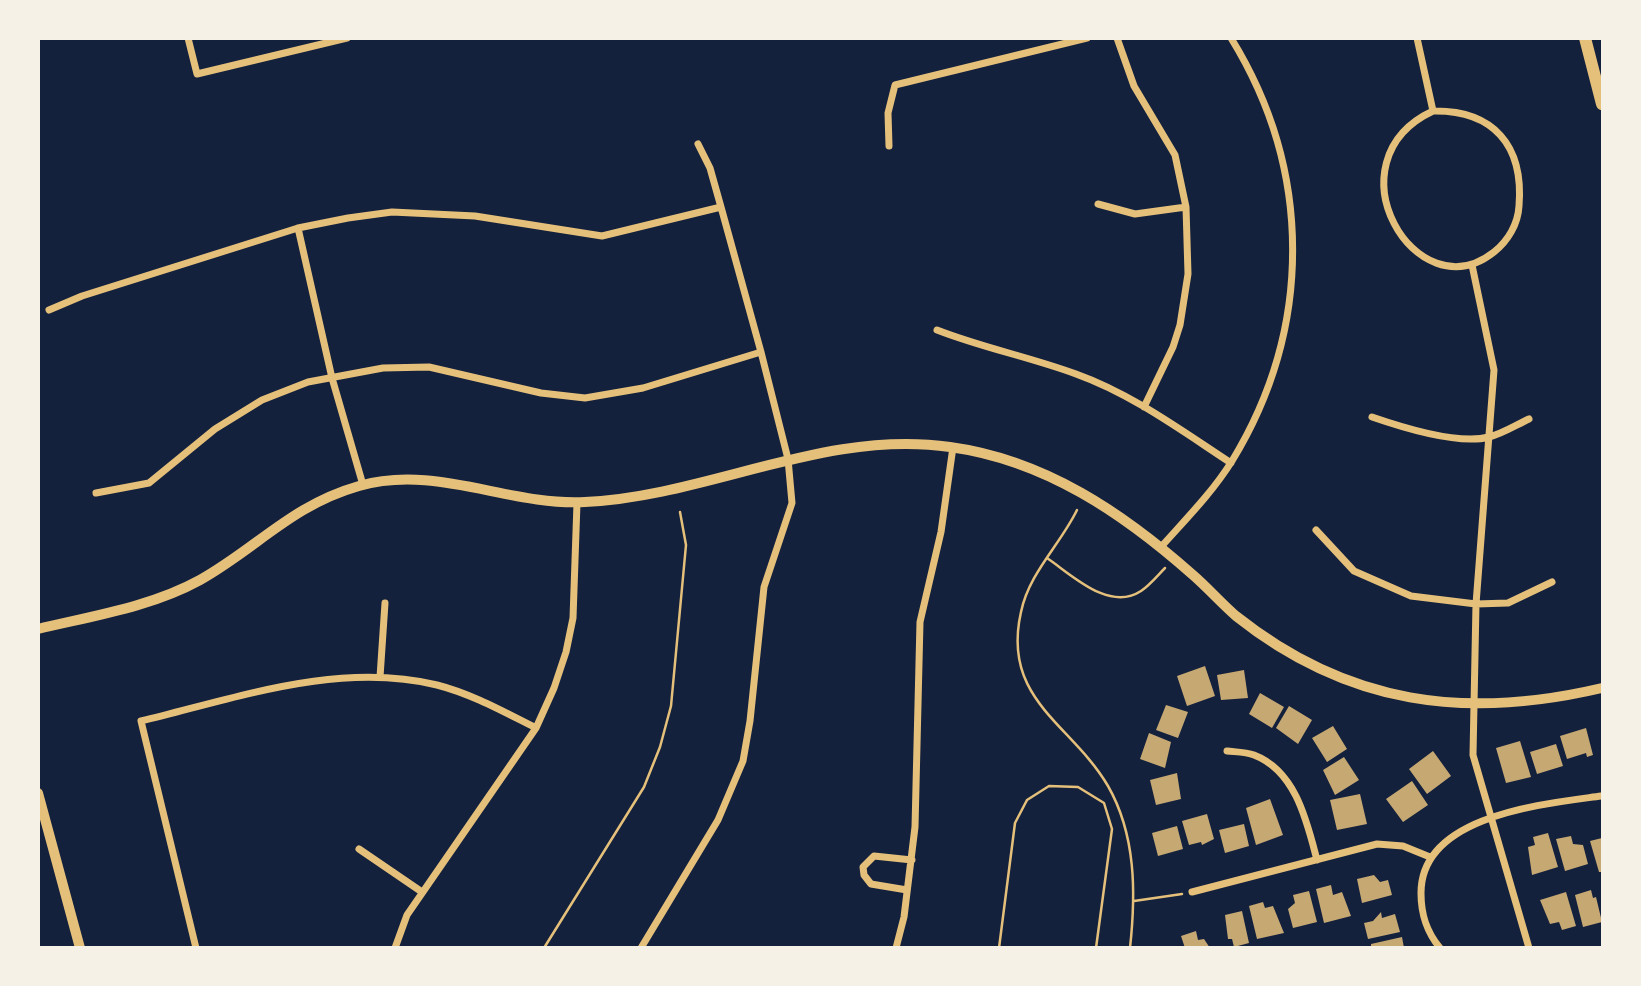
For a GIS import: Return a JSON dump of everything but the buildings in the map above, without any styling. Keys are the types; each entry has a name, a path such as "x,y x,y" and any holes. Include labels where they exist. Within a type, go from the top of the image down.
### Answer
{"main road":[{"path":"1586,38 1602,104"}],"street":[{"path":"188,38 197,74 347,38"},
{"path":"889,146 888,113 895,85 1087,38"},
{"path":"1117,38 1134,86 1175,155 1186,207 1188,274 1180,324 1168,358 1144,407"},
{"path":"1161,547 1231,463 1255,420 1273,372 1285,327 1293,276 1289,185 1280,147 1269,111 1231,38"},
{"path":"1416,38 1433,111"},
{"path":"1433,111 1472,114 1494,127 1506,142 1518,179 1518,215 1513,228 1499,247 1472,265 1452,267 1424,258 1402,237 1389,209 1383,166 1391,145 1406,127 1433,111"},
{"path":"641,947 718,820 743,761 750,721 764,587 792,503 788,459 761,352 710,168 698,144"},
{"path":"1098,204 1135,214 1186,207"},
{"path":"49,310 82,296 298,228 391,212 475,216 602,236 721,207"},
{"path":"298,228 332,378 363,485"},
{"path":"1472,265 1494,370 1476,604 1473,755 1530,947"},
{"path":"937,330 975,345 1078,374 1144,407 1231,463"},
{"path":"96,493 149,483 215,429 262,400 308,382 383,368 429,367 541,393 585,398 643,388 761,352"},
{"path":"1372,417 1407,429 1488,438 1529,419"},
{"path":"38,629 136,605 198,582 296,512 363,485 436,480 467,484 506,495 577,503 657,493 788,459 873,445 953,447 1010,461 1056,478 1115,511 1161,547 1240,619 1318,669 1349,683 1429,702 1472,704 1521,703 1602,688"},
{"path":"896,947 912,860 916,814 920,622 941,532 953,447"},
{"path":"395,947 407,915 536,728 566,652 573,618 577,503"},
{"path":"1316,530 1354,570 1411,596 1476,604 1508,603 1552,582"},
{"path":"380,677 385,603"},
{"path":"196,947 141,721 324,678 380,677 439,685 477,699 536,728"},
{"path":"1227,751 1255,755 1286,780 1300,803 1317,860"},
{"path":"38,793 43,831 80,947"},
{"path":"1440,947 1426,928 1421,889 1430,857 1453,834 1491,818 1551,803 1601,796"},
{"path":"1192,892 1388,843 1430,857"},
{"path":"359,849 422,892"},
{"path":"907,890 871,884 866,881 863,867 874,856 912,860"}],"path":[{"path":"1077,510 1030,585 1020,613 1019,641 1023,672 1035,701 1093,764 1121,814 1132,866 1134,901 1130,947"},
{"path":"544,947 644,787 660,747 671,706 686,545 680,512"},
{"path":"1047,558 1100,594 1121,597 1140,592 1174,559"},
{"path":"999,947 1018,811 1038,790 1064,784 1092,793 1104,803 1111,817 1112,829 1096,947"},
{"path":"1111,817 1121,814"},
{"path":"1134,901 1192,892"}]}
